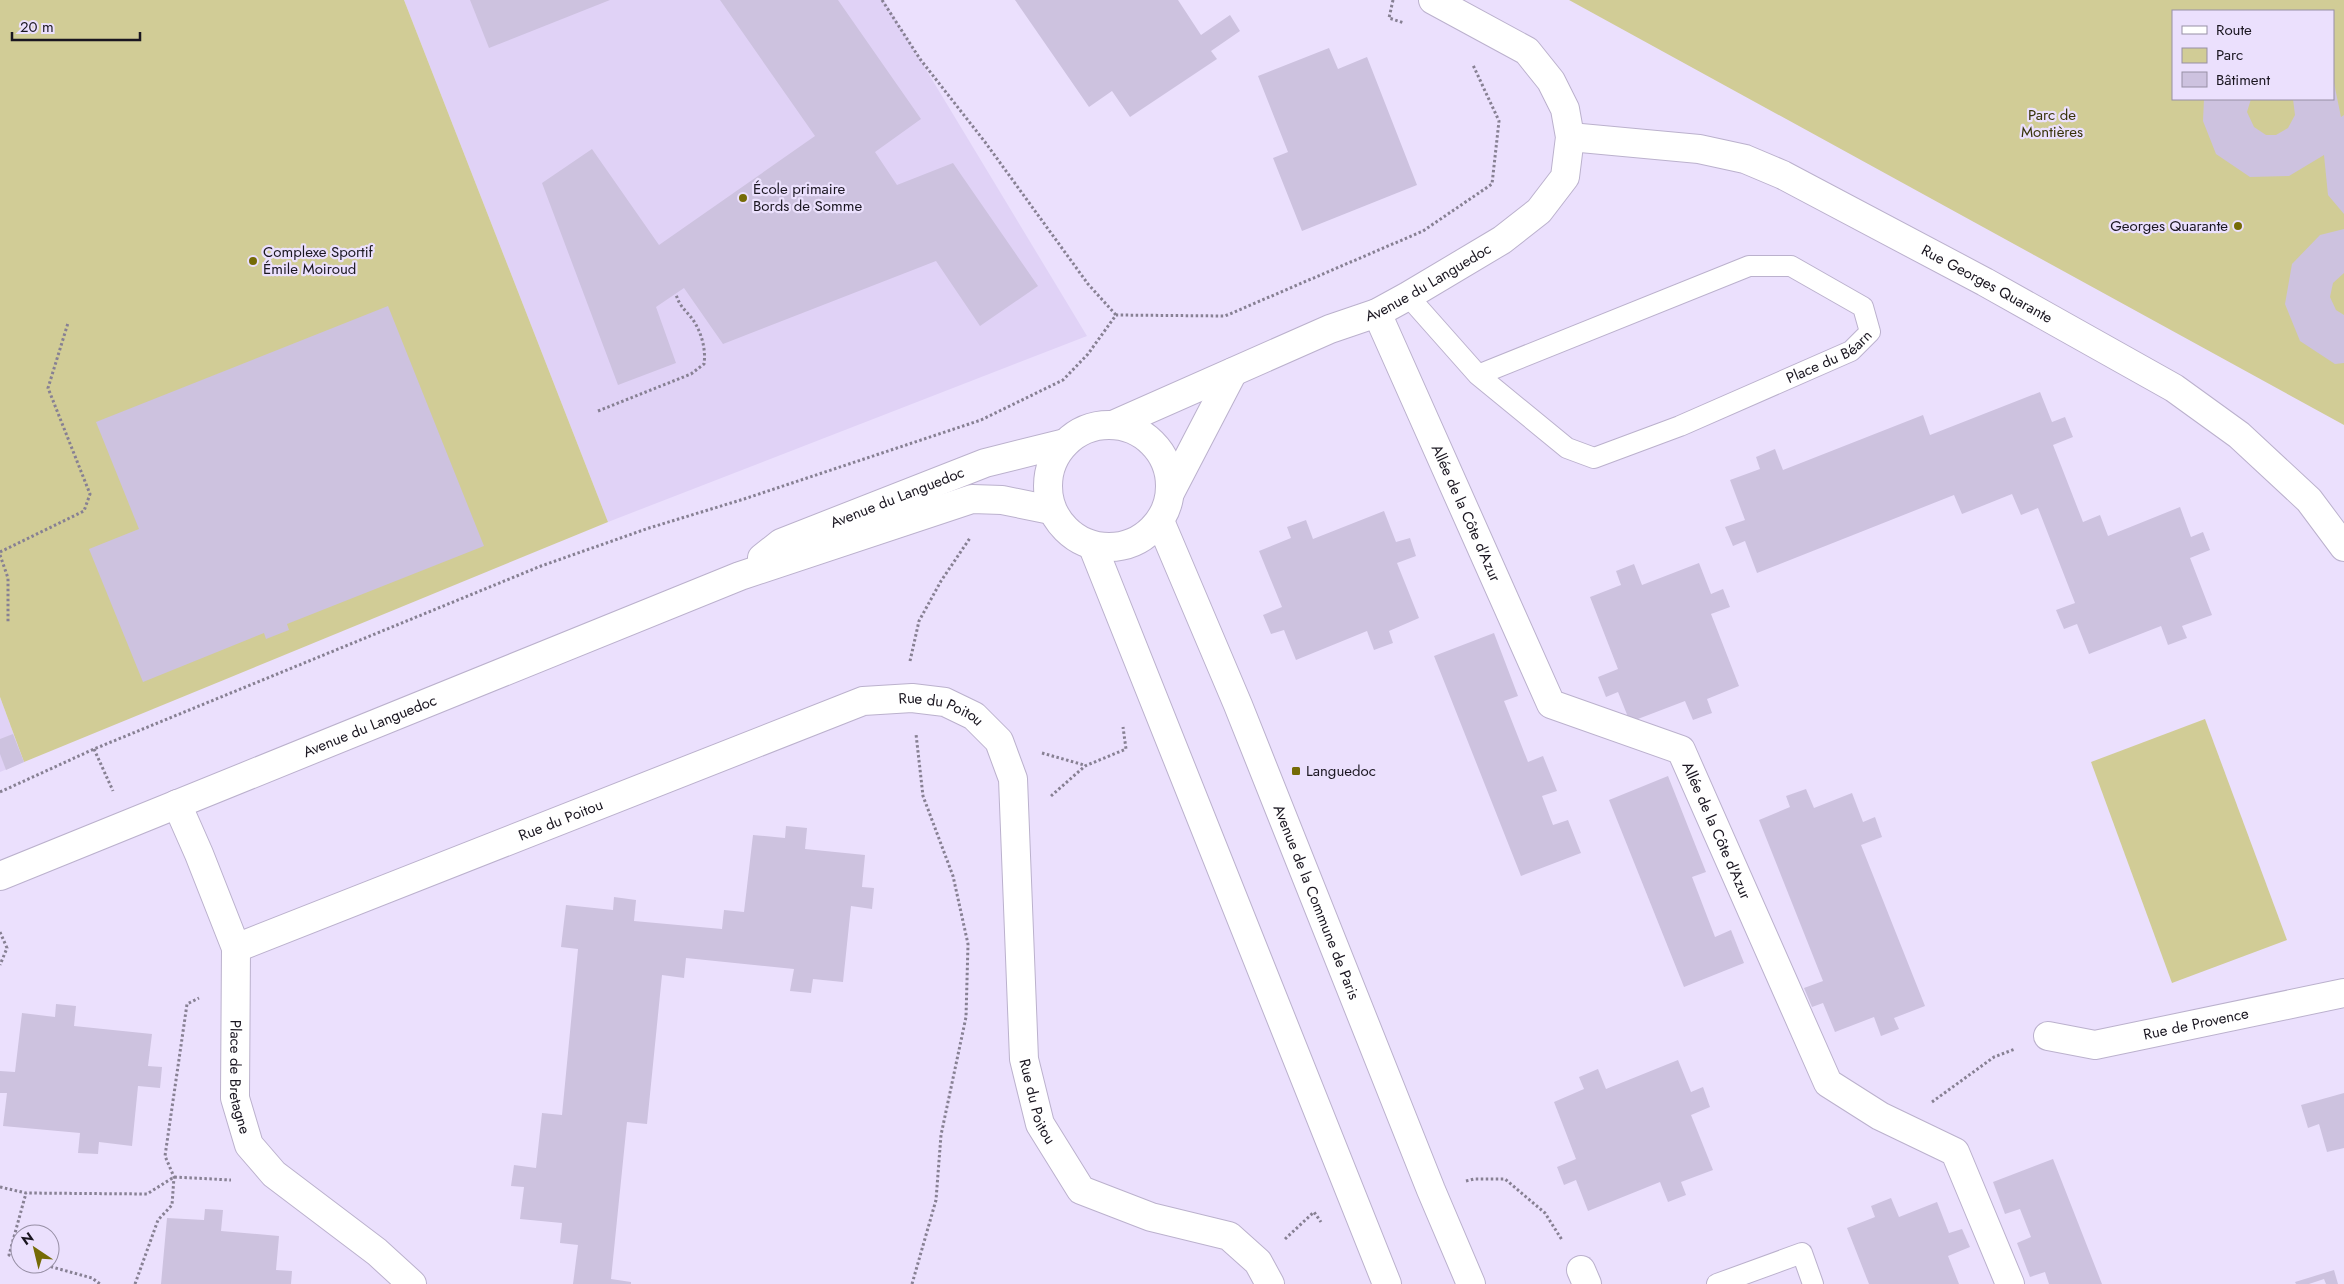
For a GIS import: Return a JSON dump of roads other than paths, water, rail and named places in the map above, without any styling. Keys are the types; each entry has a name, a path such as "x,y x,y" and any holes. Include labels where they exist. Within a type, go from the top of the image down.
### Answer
{"street":[{"name":"Avenue du Languedoc","path":"1115,424 1330,329 1377,312 1408,296 1502,240 1539,211 1565,177 1570,137 1565,109 1551,81 1527,51 1433,0"},
{"name":"Rue Georges Quarante","path":"1570,137 1699,149 1745,159 1783,175 1984,282 2174,388 2239,435 2288,480 2309,500 2344,546"},
{"name":"Allée de la Côte d'Azur","path":"1377,312 1550,704 1681,750 1828,1083 1880,1116 1955,1152 2010,1284"},
{"path":"1171,491 1170,472 1162,454 1150,439 1134,429 1115,424 1088,428 1065,443 1054,459 1048,477 1051,510 1067,530 1093,547 1117,547 1133,543 1148,534 1160,521 1171,491 1233,372"},
{"name":"Avenue du Languedoc","path":"740,576 781,543 985,463 1065,443"},
{"name":"Avenue du Languedoc","path":"0,876 740,576 972,499 1002,500 1051,510"},
{"name":"Avenue de la Commune de Paris","path":"1160,521 1238,705 1431,1190 1471,1284"},
{"path":"1093,547 1387,1284"},
{"name":"Rue du Poitou","path":"236,948 863,701 912,698 945,702 974,716 998,741 1013,779 1024,1059 1040,1124 1081,1190 1151,1217 1228,1236 1258,1262 1270,1284"},
{"name":"Place de Bretagne","path":"177,804 200,854 236,948 234,979 235,1098 249,1145 274,1174 377,1252 412,1284"},
{"name":"Rue de Provence","path":"2048,1036 2094,1045 2344,993"}],"lane":[{"name":"Place du Béarn","path":"1408,296 1478,375 1567,448 1594,458 1680,426 1851,351 1870,332 1863,307 1791,266 1749,266 1478,375"},
{"path":"1717,1284 1802,1253 1814,1284"}],"place":[{"name":"École primaire Bords de Somme","path":"743,198"},
{"name":"Georges Quarante","path":"2238,226"},
{"name":"Complexe Sportif Émile Moiroud","path":"253,261"},
{"name":"Languedoc","path":"1296,771"}],"park label":[{"name":"Parc de Montières","path":"2052,124"}]}
